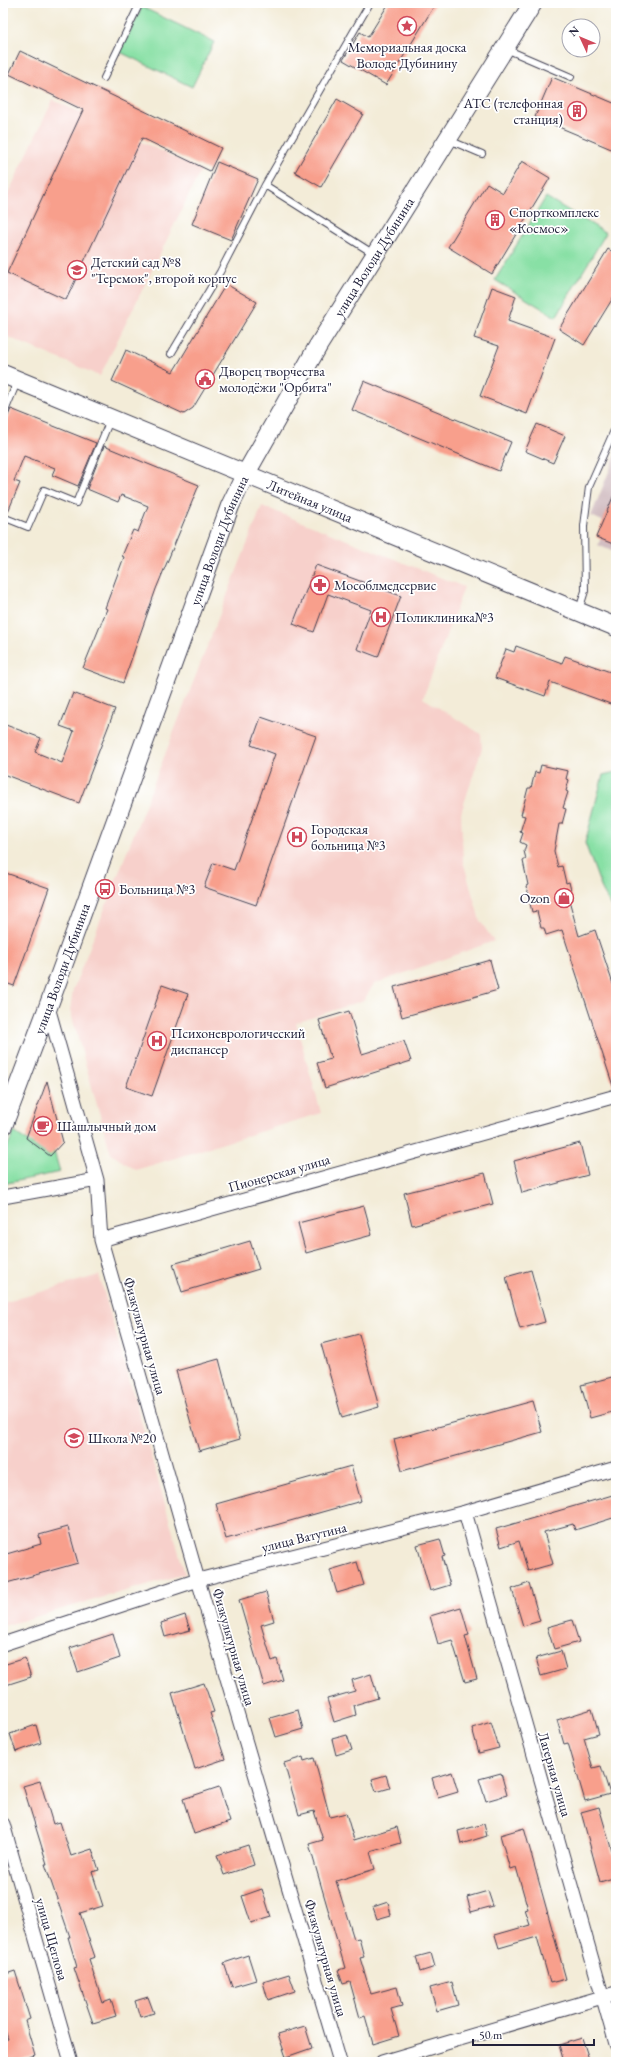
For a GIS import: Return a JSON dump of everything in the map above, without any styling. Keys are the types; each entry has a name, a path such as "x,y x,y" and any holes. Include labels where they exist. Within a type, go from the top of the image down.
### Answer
{"street":[{"name":"улица Володи Дубинина","path":"3,1126 227,514 245,475 318,346 446,140 534,3"},
{"name":"Литейная улица","path":"10,377 616,627"},
{"path":"48,1006 97,1180 101,1240"},
{"name":"Пионерская улица","path":"101,1240 616,1096"},
{"path":"3,1198 97,1180"},
{"name":"Физкультурная улица","path":"101,1240 198,1580 340,2062"},
{"name":"улица Ватутина","path":"3,1644 198,1580 465,1512 616,1468"},
{"name":"Лагерная улица","path":"465,1512 601,1996 616,2044"},
{"name":"улица Щеглова","path":"3,1824 71,2062"},
{"path":"382,2062 601,1996 616,1993"}],"lane":[{"path":"104,78 140,3"},
{"path":"171,354 220,272 265,185 370,3"},
{"path":"504,49 571,77"},
{"path":"446,140 482,154"},
{"path":"265,185 375,255"},
{"path":"3,416 10,377"},
{"path":"3,517 28,527 44,490 76,503 111,418"},
{"path":"579,612 585,591 584,526 589,488 616,426"}],"shaded area":[{"name":"Детский сад №8 \"Теремок\", второй корпус","path":"53,100 201,170 100,376 3,335 3,204"},
{"path":"616,454 616,553 598,545 607,523 591,516"},
{"name":"Городская больница №3","path":"262,506 464,587 423,698 481,734 482,748 461,813 463,861 480,921 494,941 374,984 364,1000 296,1023 321,1113 136,1170 111,1154 70,1010 73,990"},
{"name":"Школа №20","path":"99,1275 185,1574 3,1626 3,1303"}],"green space":[{"path":"142,7 214,42 192,87 120,52"},
{"path":"546,197 606,233 556,317 495,280"},
{"path":"616,772 616,913 603,892 585,843 603,775"},
{"path":"14,1132 49,1156 54,1151 60,1172 3,1184 3,1156"}],"building":[{"path":"389,3 436,3 386,85 343,60 360,32 368,37"},
{"path":"20,51 221,148 210,171 142,138 66,300 7,273 83,110 9,74"},
{"name":"АТС (телефонная станция)","path":"552,77 616,104 616,151 535,117"},
{"path":"337,99 363,114 321,187 295,172"},
{"name":"Спорткомплекс «Космос»","path":"522,161 550,178 492,274 448,247 487,183 503,193"},
{"path":"217,162 258,179 231,240 192,224"},
{"name":"Спорткомплекс «Космос»","path":"608,249 616,254 616,293 584,345 559,329"},
{"path":"226,284 257,302 193,408 184,414 112,381 126,350 173,372"},
{"path":"492,287 516,296 508,321 555,338 527,414 480,396 499,346 474,338"},
{"path":"364,381 511,442 499,471 352,410"},
{"path":"11,409 96,443 78,486 52,475 55,468 24,456 14,481 20,483 7,514 3,513 3,427"},
{"path":"537,424 565,436 553,463 525,451"},
{"path":"104,446 199,485 156,589 123,683 83,668 107,609 105,608 124,557 122,556 133,530 138,532 148,506 121,495 118,502 87,489"},
{"path":"616,490 616,537 613,544 596,537"},
{"name":"Поликлиника№3","path":"316,565 401,596 378,657 357,649 371,610 328,594 314,632 293,624"},
{"path":"516,646 562,663 565,656 616,674 616,706 550,682 545,696 495,678 506,649 514,652"},
{"path":"73,693 115,709 79,803 3,774 3,724 41,738 35,752 62,763 74,731 60,726"},
{"path":"261,717 316,736 256,905 204,887 213,863 234,870 275,754 251,745"},
{"path":"541,765 568,771 566,779 569,780 566,791 568,792 563,808 566,809 562,824 559,824 554,851 558,867 562,866 566,883 569,882 573,899 569,900 579,936 595,930 616,993 616,1086 613,1086 562,930 546,935 544,928 541,928 537,911 532,912 526,886 528,885 523,861 526,859 524,851 526,845 520,842 523,833 520,832 525,816 521,815 528,788 531,788 535,772 539,773"},
{"path":"3,872 49,888 14,986 3,982"},
{"path":"490,960 498,990 402,1017 394,987"},
{"name":"Психоневрологический диспансер","path":"162,985 188,994 152,1096 126,1087"},
{"path":"349,1011 362,1054 404,1041 411,1061 325,1088 317,1063 331,1059 319,1020"},
{"path":"47,1081 63,1142 50,1156 26,1138"},
{"path":"580,1143 588,1175 522,1193 514,1161"},
{"path":"485,1173 493,1204 412,1225 404,1193"},
{"path":"364,1206 372,1235 306,1253 298,1223"},
{"path":"250,1241 259,1269 182,1292 173,1264"},
{"path":"531,1270 545,1322 520,1329 506,1277"},
{"path":"359,1334 379,1407 342,1418 321,1344"},
{"path":"219,1359 240,1439 199,1451 176,1371"},
{"path":"616,1376 616,1411 590,1418 581,1385"},
{"path":"533,1401 542,1432 402,1471 394,1439"},
{"path":"351,1466 361,1501 226,1539 216,1504"},
{"path":"616,1494 616,1517 575,1530 573,1524 544,1532 553,1564 528,1571 519,1541 501,1547 496,1529"},
{"path":"68,1527 78,1563 3,1584 3,1555 41,1544 39,1535"},
{"path":"440,1539 445,1556 442,1557 450,1585 430,1591 417,1545"},
{"path":"357,1562 364,1585 337,1593 330,1570"},
{"path":"529,1583 540,1621 523,1626 512,1589"},
{"path":"266,1592 274,1621 261,1625 272,1661 277,1659 283,1680 264,1686 239,1600"},
{"path":"461,1607 469,1635 465,1636 477,1679 465,1682 452,1640 438,1644 430,1616"},
{"path":"185,1615 190,1630 165,1637 161,1623"},
{"path":"572,1620 579,1642 554,1649 547,1627"},
{"path":"113,1634 120,1658 78,1672 70,1648"},
{"path":"561,1651 566,1669 541,1676 536,1658"},
{"path":"25,1658 31,1677 3,1686 3,1665"},
{"path":"371,1674 378,1698 354,1705 356,1715 334,1722 327,1699 355,1691 352,1680"},
{"path":"204,1683 214,1712 210,1713 225,1759 195,1769 172,1693"},
{"path":"592,1709 599,1734 584,1738 593,1768 601,1766 610,1794 585,1801 568,1743 564,1744 557,1720"},
{"path":"298,1710 303,1729 276,1737 270,1718"},
{"path":"491,1722 499,1748 479,1753 472,1728"},
{"path":"36,1725 41,1743 16,1752 10,1734"},
{"path":"347,1735 352,1750 336,1755 332,1739"},
{"path":"303,1757 304,1761 314,1758 330,1817 346,1813 354,1840 397,1827 401,1843 370,1852 375,1869 336,1881 354,1939 359,1938 364,1957 360,1958 371,1994 397,1987 402,2006 391,2009 399,2036 373,2044 365,2016 360,2018 350,1982 343,1984 338,1970 345,1968 309,1844 323,1840 314,1811 299,1815 284,1763"},
{"path":"452,1772 458,1792 438,1798 432,1778"},
{"path":"501,1773 507,1795 486,1801 479,1779"},
{"path":"386,1775 390,1788 376,1792 372,1779"},
{"path":"40,1781 53,1824 60,1822 71,1856 92,1849 99,1870 92,1872 103,1906 80,1913 95,1957 89,1959 103,2003 111,2000 116,2016 93,2023 74,1968 77,1967 68,1937 70,1937 45,1864 47,1864 23,1786"},
{"path":"219,1787 230,1822 194,1834 183,1799"},
{"path":"599,1807 614,1858 616,1857 616,1877 600,1882 581,1812"},
{"path":"484,1824 487,1836 461,1844 458,1831"},
{"path":"524,1828 566,1979 550,1983 537,1937 499,1948 495,1935 530,1925 525,1910 528,1909 516,1867 510,1869 500,1835"},
{"path":"248,1845 254,1865 224,1875 217,1855"},
{"path":"262,1889 271,1917 251,1923 242,1896"},
{"path":"488,1891 493,1906 471,1912 467,1897"},
{"path":"388,1902 391,1915 377,1919 373,1907"},
{"path":"431,1953 435,1967 420,1972 416,1957"},
{"path":"248,1955 256,1980 232,1987 224,1963"},
{"path":"15,1971 30,2019 25,2021 35,2055 14,2062 6,2062 3,2052 3,2040 8,2039 3,2024 3,1975"},
{"path":"289,1974 295,1991 268,2000 263,1982"},
{"path":"452,1982 458,2005 437,2011 430,1988"},
{"path":"148,1997 154,2013 140,2017 135,2001"},
{"path":"305,2026 312,2048 286,2057 278,2034"},
{"path":"582,2038 590,2062 564,2062 559,2045"}],"place":[{"name":"Мемориальная доска Володе Дубинину","path":"407,26"},
{"name":"АТС (телефонная станция)","path":"577,111"},
{"name":"Спорткомплекс «Космос»","path":"495,220"},
{"name":"Детский сад №8 \"Теремок\", второй корпус","path":"77,270"},
{"name":"Дворец творчества молодёжи \"Орбита\"","path":"205,379"},
{"name":"Мособлмедсервис","path":"320,585"},
{"name":"Поликлиника№3","path":"381,617"},
{"name":"Городская больница №3","path":"297,837"},
{"name":"Больница №3","path":"105,889"},
{"name":"Ozon","path":"564,898"},
{"name":"Психоневрологический диспансер","path":"157,1041"},
{"name":"Шашлычный дом","path":"43,1126"},
{"name":"Школа №20","path":"74,1438"}]}
